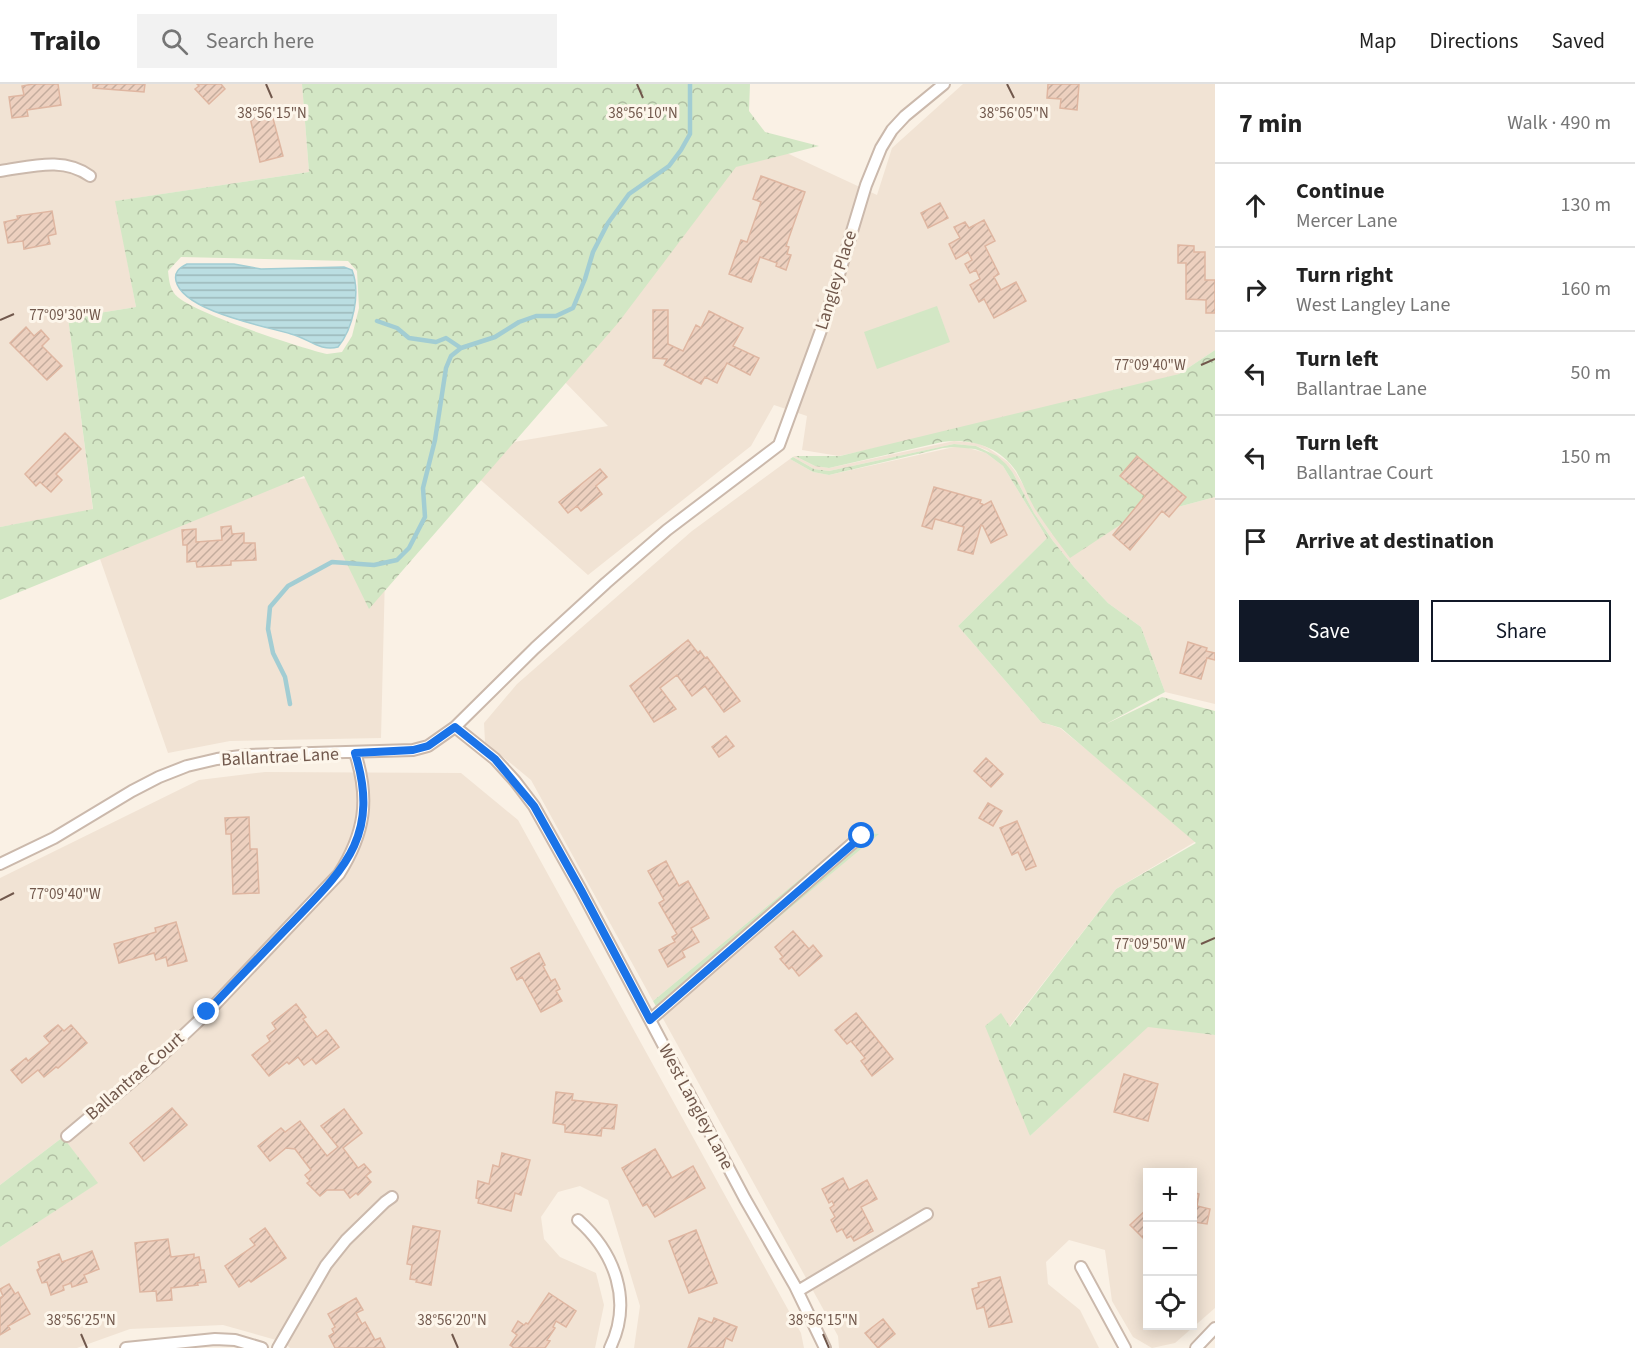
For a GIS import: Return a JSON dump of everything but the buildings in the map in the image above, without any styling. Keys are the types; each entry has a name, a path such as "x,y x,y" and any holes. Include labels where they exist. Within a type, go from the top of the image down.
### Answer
{"street":[{"name":"Langley Place","path":"735,478 779,445 828,311 866,185 880,148 905,116 944,84"},
{"path":"0,171 51,163 66,164 90,176"},
{"name":"Ballantrae Lane","path":"0,864 54,838 132,790 187,766 249,755 355,753 413,750 428,746 455,727 606,582 667,530 735,478"},
{"name":"West Langley Lane","path":"455,727 495,759 534,806 745,1199 798,1291 825,1348"},
{"name":"Ballantrae Court","path":"67,1136 155,1062 198,1021 339,874 359,835 363,814 364,794 355,753"},
{"path":"650,1020 862,836"},
{"path":"278,1348 326,1265 346,1240 392,1197"},
{"path":"798,1291 927,1214"},
{"path":"578,1220 605,1250 614,1268 619,1287 618,1325 610,1348"},
{"path":"1081,1267 1125,1348"},
{"path":"1196,1348 1215,1328"},
{"path":"126,1348 215,1340 235,1340 262,1348"}],"shaded area":[{"path":"0,84 302,84 309,172 116,201 136,307 68,318 93,510 0,527"},
{"path":"638,84 877,195 892,148 963,84 1215,84 1215,350 1179,374 1115,396 839,456 802,450 807,416 774,405 751,446 588,575 450,453 608,426 509,325"},
{"path":"954,441 977,443 1008,462 1052,534 1126,521 1215,497 1215,704 1165,692 1141,627 1108,603 1074,567 1034,513 1013,473 987,450 976,446 954,444 829,471 814,469 793,457 815,466 829,468"},
{"path":"954,447 965,447 986,453 1003,466 1047,538 958,626 1041,722 1060,728 1198,840 1116,889 1009,1027 1030,1136 1148,1026 1215,1035 1215,1308 1197,1324 1197,1168 1143,1168 1143,1330 1190,1330 1175,1343 1152,1348 1133,1337 1112,1301 1105,1250 1069,1240 1046,1262 1048,1284 1080,1310 1099,1348 839,1348 838,1336 661,1015 878,834 858,831 653,1001 531,780 485,742 484,723 517,684 692,531 790,459 813,472 829,475"},
{"path":"412,460 385,575 381,738 230,741 168,753 85,516"},
{"path":"265,772 461,773 518,820 801,1333 804,1348 634,1348 640,1306 608,1200 580,1186 558,1192 541,1217 544,1239 560,1257 596,1273 604,1305 595,1348 290,1348 283,1342 223,1325 130,1329 77,1348 0,1348 0,1247 97,1183 63,1137 0,1185 0,878 199,780"}],"green space":[{"path":"302,84 750,84 749,111 765,132 819,146 736,167 618,323 369,609 304,476 0,600 0,527 93,509 68,318 136,307 115,201 309,172","holes":["181,257 348,261 357,271 359,308 352,336 342,352 327,354 245,328 183,301 174,293 168,271"]},
{"path":"937,306 950,342 877,369 864,332"},
{"path":"1215,350 1215,497 1126,521 1070,558 1035,509 1016,471 1001,455 983,446 963,441 942,442 829,468 815,466 795,456 840,456 1179,374"},
{"path":"954,444 976,446 997,456 1006,464 1034,513 1074,567 1108,603 1141,627 1165,692 1104,725 1162,697 1215,711 1215,1035 1148,1027 1030,1136 985,1026 1001,1013 1010,1027 1116,889 1196,843 1061,728 1041,722 958,626 1047,538 1003,466 986,453 975,449 954,447 829,475 813,472 790,459 793,457 814,469 829,471"},
{"path":"858,831 879,834 661,1015 653,1001"},
{"path":"63,1137 98,1183 0,1247 0,1185"}],"water":[{"path":"187,264 234,264 261,269 344,267 352,270 356,289 354,310 348,331 338,347 325,348 297,336 208,309 182,292 176,281 178,271"}],"waterway":[{"path":"290,704 285,677 273,653 268,629 270,607 288,586 332,562 374,565 397,560 409,548 425,517 423,488 435,440 446,368 451,356 461,348 495,337 519,322 536,316 556,316 573,308 593,252 608,223 629,194 669,166 690,134 690,84"},
{"path":"377,321 397,328 409,338 436,342 446,338 461,348"}],"route":[{"path":"207,1012 339,874 350,856 359,835 364,794 355,753 413,750 428,746 455,727 495,759 534,806 650,1020 862,836"}]}
